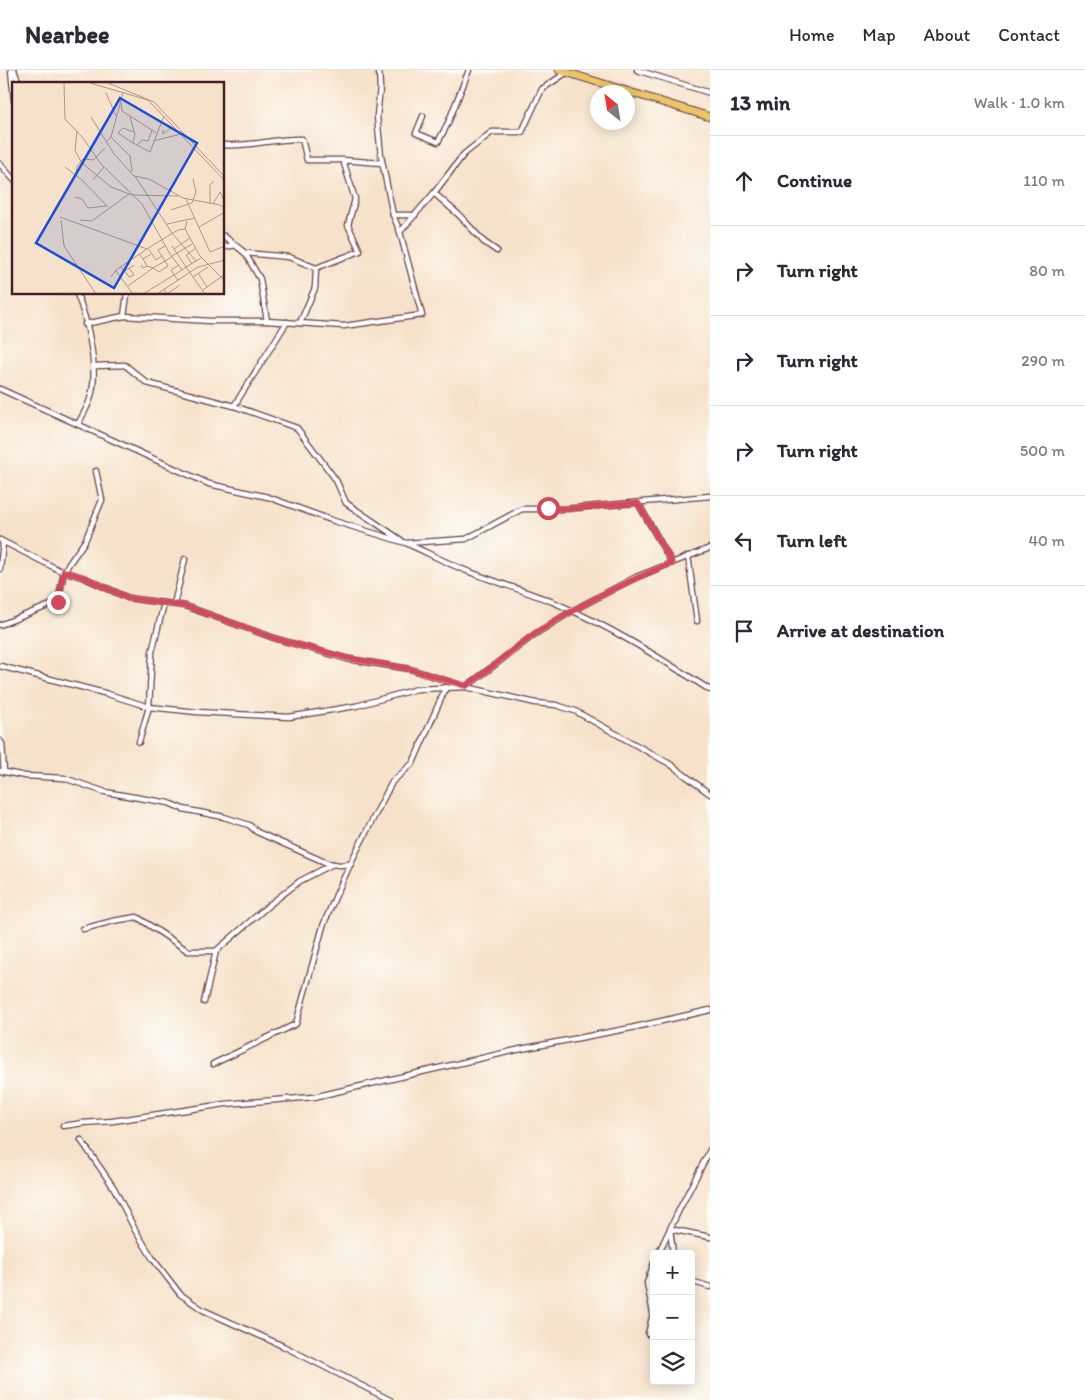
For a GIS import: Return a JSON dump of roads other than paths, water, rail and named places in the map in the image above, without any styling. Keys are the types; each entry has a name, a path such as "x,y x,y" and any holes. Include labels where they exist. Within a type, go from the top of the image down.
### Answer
{"main road":[{"path":"559,70 710,117"}],"street":[{"path":"13,70 18,82"},
{"path":"86,324 124,316 344,326 422,315 400,232 393,215 382,163 377,116 380,88 379,70"},
{"path":"423,116 416,133 438,142 448,123 469,70"},
{"path":"637,70 710,93"},
{"path":"400,232 434,193 464,154 492,132 522,132 542,89 567,72"},
{"path":"225,145 237,146 288,138 302,139 307,160 382,163"},
{"path":"245,253 289,257 316,268 360,251 348,225 355,199 343,160"},
{"path":"0,164 12,178"},
{"path":"434,193 459,215 484,242 497,251"},
{"path":"393,215 415,215"},
{"path":"225,237 245,253 260,279 267,321"},
{"path":"225,247 236,245"},
{"path":"300,323 315,288 316,268"},
{"path":"77,295 86,324 94,366 91,395 78,424"},
{"path":"124,316 127,295"},
{"path":"234,406 287,322"},
{"path":"94,366 125,365 147,383 234,406 297,428 336,480 346,503 406,543 466,539 522,510 564,509 710,496"},
{"path":"0,389 209,484 268,497 334,521 406,543 465,570 553,602 613,632 710,690"},
{"path":"0,625 58,602 64,571 85,541 102,500 96,471"},
{"path":"638,503 672,563"},
{"path":"0,569 1,541 64,571 85,578 128,598 185,606 277,639 347,658 410,669 536,704 556,705 575,711 670,764 710,794"},
{"path":"0,666 108,694 149,707 197,712 289,717 356,706 417,689 466,686 536,634 572,611 636,577 710,548"},
{"path":"688,556 697,620"},
{"path":"174,604 185,559"},
{"path":"139,742 149,707 152,652 164,603"},
{"path":"212,1064 296,1024 323,926 355,854 392,782 413,763 449,681"},
{"path":"0,740 2,744 2,771 24,776 64,778 105,792 169,803 183,809 224,817 249,825 257,832 326,863 351,864"},
{"path":"204,1002 216,951 300,881 333,864"},
{"path":"83,930 113,921 137,917 188,951 216,951"},
{"path":"63,1126 121,1120 225,1104 314,1097 521,1049 631,1028 710,1010"},
{"path":"81,1140 114,1188 153,1259 180,1294 203,1310 283,1346 390,1400"},
{"path":"660,1250 710,1150"},
{"path":"670,1229 710,1237"},
{"path":"670,1229 673,1250"},
{"path":"648,1334 652,1313 647,1283 650,1274"},
{"path":"695,1282 710,1287"}]}
